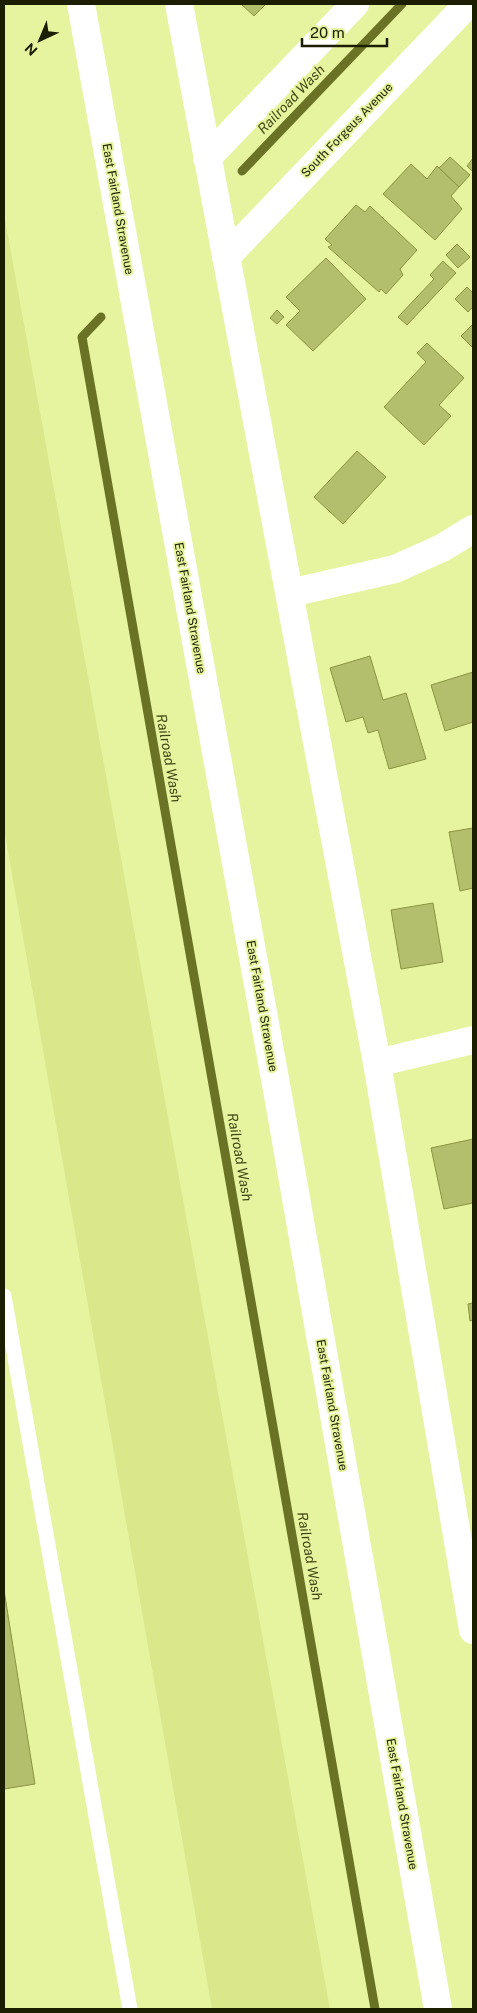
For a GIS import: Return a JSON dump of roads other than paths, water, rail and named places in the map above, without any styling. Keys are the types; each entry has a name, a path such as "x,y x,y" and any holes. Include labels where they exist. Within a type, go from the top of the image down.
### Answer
{"street":[{"name":"East Fairland Stravenue","path":"81,4 279,1101 438,2009"},
{"path":"179,4 464,1527 473,1630"},
{"path":"207,158 355,4"},
{"name":"South Forgeus Avenue","path":"226,257 468,4"},
{"path":"290,593 395,569 442,548 473,529"},
{"path":"377,1063 473,1040"}],"lane":[{"path":"4,1296 130,2009"}],"waterway":[{"name":"Railroad Wash","path":"242,171 402,4"},
{"name":"Railroad Wash","path":"101,317 82,337 375,2009"}]}
